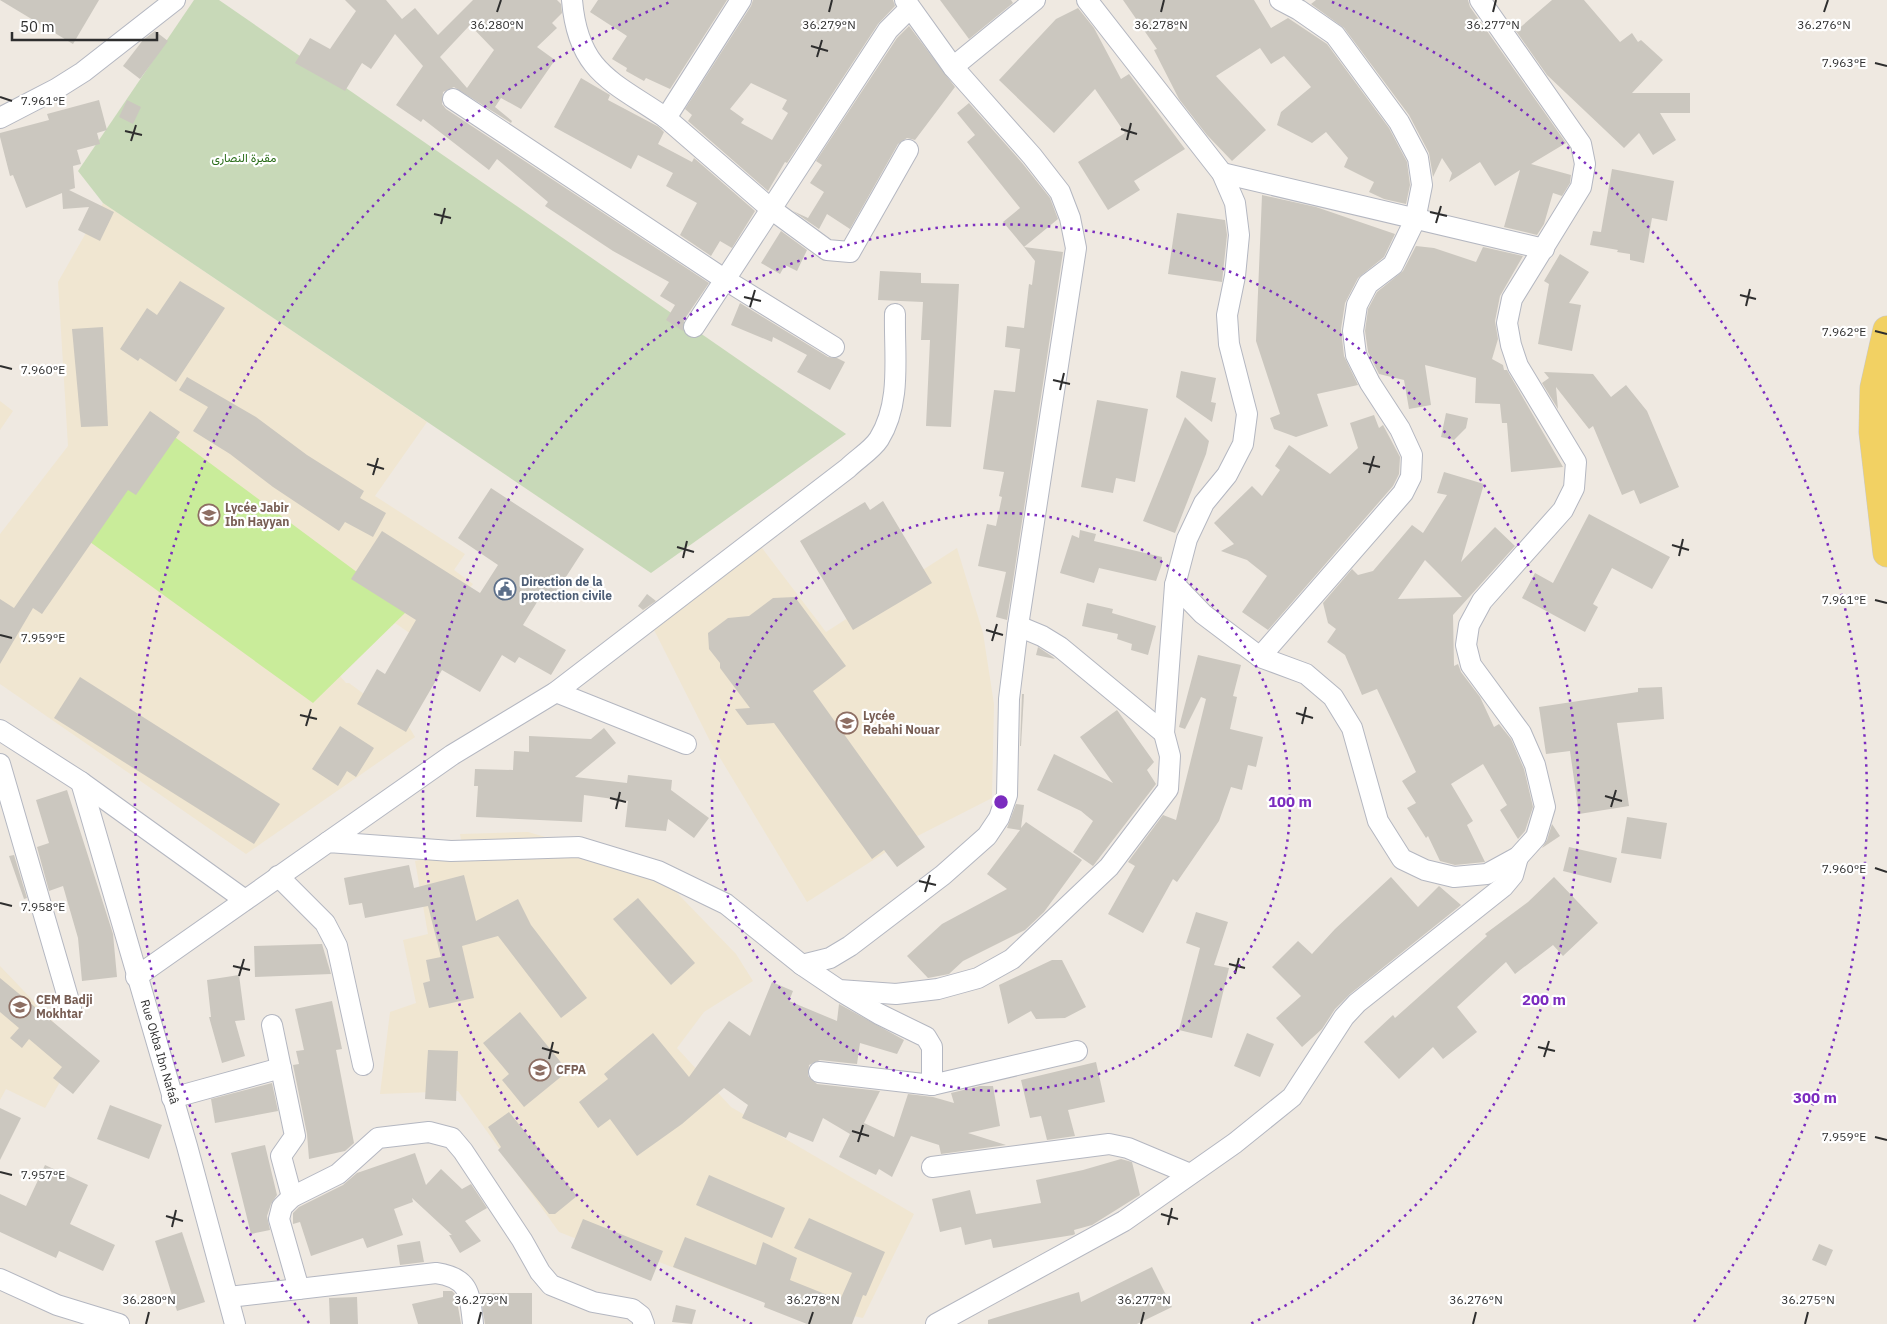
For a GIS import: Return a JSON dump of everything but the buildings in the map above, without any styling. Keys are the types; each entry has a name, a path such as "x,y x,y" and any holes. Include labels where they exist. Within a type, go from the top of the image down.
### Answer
{"main road":[{"path":"1887,330 1874,388 1873,432 1887,553"}],"street":[{"path":"0,118 56,89 83,72 174,0"},
{"path":"572,0 578,34 588,59 604,75 666,118 771,209 826,250 850,252 908,150"},
{"path":"666,118 741,0"},
{"path":"953,67 1035,0"},
{"path":"839,990 896,994 938,989 978,978 1012,959 1109,867 1168,789 1170,756 1164,733 1176,585 1187,539 1204,503 1227,475 1244,444 1247,414 1229,344 1227,315 1235,276 1239,235 1235,203 1222,173 1087,0"},
{"path":"1260,657 1403,494 1411,477 1412,456 1400,428 1370,383 1356,355 1353,331 1357,305 1368,284 1393,264 1415,220 1422,185 1418,158 1400,122 1335,35 1299,10 1280,0"},
{"path":"694,326 888,30 907,4 953,67 1032,156 1060,192 1070,218 1076,248 1018,626 1009,699 1007,795 999,818 988,836 942,875 850,946 830,958 802,965"},
{"path":"1176,585 1203,614 1260,657 1306,674 1333,697 1352,728 1378,821 1402,858 1425,870 1454,877 1487,874 1518,857 1536,837 1545,807 1534,764 1520,732 1471,665 1466,645 1469,624 1482,601 1563,510 1574,488 1576,462 1518,366 1510,345 1507,323 1512,299 1580,187 1585,164 1581,144 1486,4"},
{"path":"454,99 724,279 834,347"},
{"path":"1222,173 1544,249"},
{"path":"136,977 452,755 556,692 848,468 878,440 892,410 895,382 895,314"},
{"path":"1018,626 1042,636 1060,647 1164,733"},
{"path":"556,692 686,744"},
{"path":"0,730 81,782 245,900"},
{"path":"0,764 71,1008"},
{"name":"Rue Okba Ibn Nafaâ","path":"81,782 229,1297 235,1324"},
{"path":"328,842 451,851 579,847 658,871 726,904 802,965 839,990 879,1014 926,1037 932,1047 932,1084"},
{"path":"936,1324 1124,1221 1235,1143 1292,1097 1344,1017 1357,1003 1503,887 1514,875 1518,857"},
{"path":"278,876 325,923 337,946 363,1065"},
{"path":"272,1025 294,1136 281,1156 292,1197"},
{"path":"820,1072 932,1084 994,1072 1077,1051"},
{"path":"172,1098 281,1068"},
{"path":"299,1289 279,1219 282,1207 292,1197 338,1174 378,1138 415,1133 442,1134 452,1138 463,1151 522,1240 540,1272 551,1285 593,1302 632,1309 641,1316 644,1324"},
{"path":"932,1168 1092,1144 1110,1144 1128,1148 1190,1174"},
{"path":"229,1297 421,1274 451,1275 462,1283 471,1296 473,1324"},
{"path":"0,1278 57,1305 119,1324"}],"shaded area":[{"name":"Lycée Jabir Ibn Hayyan","path":"103,203 427,422 375,496 465,554 454,570 473,584 424,643 395,623 340,676 346,683 349,683 409,727 415,737 246,854 0,684 0,534 68,446 58,282"},
{"path":"0,401 13,411 0,430"},
{"name":"Lycée Rebahi Nouar","path":"752,535 826,632 957,548 983,633 994,704 992,798 886,852 807,902 711,743 644,610"},
{"name":"CFPA","path":"528,832 653,868 736,954 753,981 704,1012 677,1048 731,1107 914,1214 863,1318 731,1290 654,1260 633,1261 559,1232 458,1091 380,1094 390,1012 416,1003 403,940 428,934 415,861 463,851 460,834"},
{"name":"CEM Badji Mokhtar","path":"0,966 79,1049 45,1108 6,1089 0,1100"}],"green space":[{"name":"مقبرة النصارى","path":"194,0 219,0 846,434 651,573 103,203 78,171"},
{"path":"168,432 408,610 313,703 90,542"}],"place":[{"name":"Lycée Jabir Ibn Hayyan","path":"209,515"},
{"name":"Direction de la protection civile","path":"505,589"},
{"name":"Lycée Rebahi Nouar","path":"847,723"},
{"name":"CEM Badji Mokhtar","path":"20,1007"},
{"name":"CFPA","path":"540,1070"}]}
